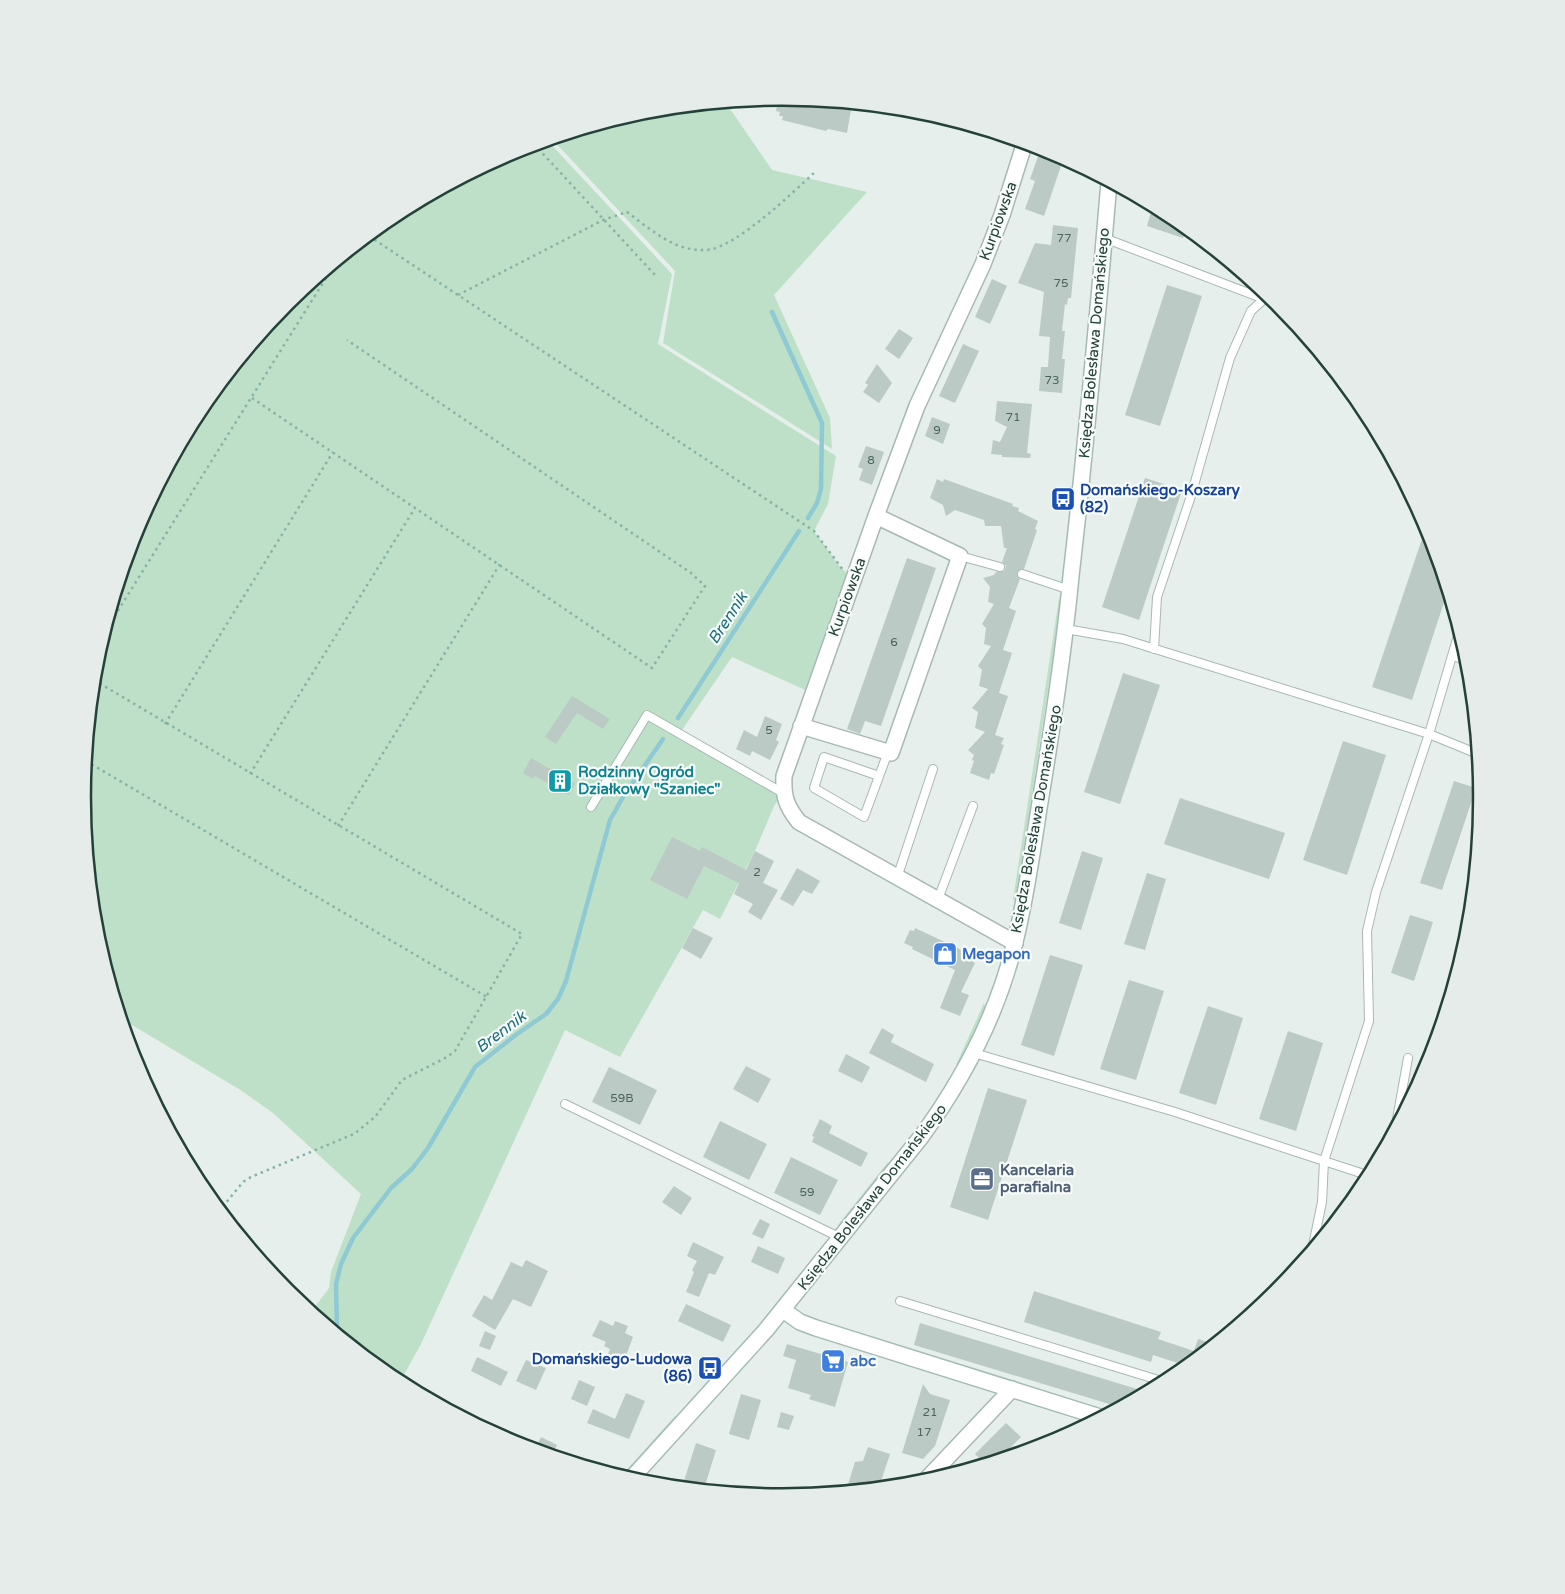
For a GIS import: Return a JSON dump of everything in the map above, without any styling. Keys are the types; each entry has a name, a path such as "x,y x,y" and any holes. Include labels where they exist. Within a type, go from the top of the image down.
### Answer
{"street":[{"name":"Kurpiowska","path":"783,793 784,776 876,516 917,406 983,264 1008,197 1023,149"},
{"name":"Księdza Bolesława Domańskiego","path":"637,1472 783,1310 944,1106 974,1053 996,1000 1015,943 1050,744 1066,629 1108,188"},
{"path":"802,726 891,753 960,556 876,516"},
{"path":"783,793 788,808 799,822 937,902 1015,943"},
{"path":"783,1310 800,1322 816,1328 1093,1415"},
{"path":"934,1471 1012,1389"}],"lane":[{"path":"1104,238 1260,297"},
{"path":"1154,649 1157,596 1191,496 1230,358 1251,311 1263,300"},
{"path":"960,556 1000,567"},
{"path":"1022,574 1070,590"},
{"path":"1066,629 1123,639 1429,734 1472,752"},
{"path":"1315,1238 1322,1202 1324,1161 1369,1021 1366,931 1376,892 1429,734 1456,644"},
{"path":"1452,656 1459,658"},
{"path":"591,807 647,715 783,793"},
{"path":"879,776 824,757 814,788 864,817 888,752"},
{"path":"897,878 933,769"},
{"path":"937,902 972,806"},
{"path":"974,1053 1175,1112 1362,1173"},
{"path":"1398,1111 1408,1058"},
{"path":"565,1104 841,1238"},
{"path":"900,1301 1155,1379"}],"path":[{"path":"539,150 655,275"},
{"path":"457,296 603,220 627,212 662,238 681,246 706,250 727,243 765,217 815,172"},
{"path":"374,240 814,532 841,568 854,578"},
{"path":"116,613 326,278"},
{"path":"252,398 652,668 705,586 691,573 347,340"},
{"path":"165,724 333,452"},
{"path":"250,774 415,508"},
{"path":"338,826 500,564"},
{"path":"101,684 522,934 459,1046 447,1057 402,1080 367,1125 328,1146 250,1177 243,1182 225,1205"},
{"path":"92,765 487,997"}],"green space":[{"path":"729,108 772,170 867,192 774,295 830,418 832,449 663,343 675,271 556,143 604,129 648,119"},
{"path":"552,145 672,274 658,344 836,456 828,504 814,531 841,568 854,578 812,693 732,657 680,733 783,793 774,806 755,851 720,919 703,910 620,1057 565,1030 421,1344 404,1375 362,1345 315,1306 329,1288 331,1272 361,1194 273,1113 242,1091 130,1024 115,976 105,932 97,887 93,842 91,797 93,752 97,707 105,662 115,618 128,575 144,532 184,451 234,376 294,308 327,277 398,222 437,198 477,177"},
{"path":"1059,598 1061,605 1016,900 1013,900"},
{"path":"984,1003 986,1007 960,1064 956,1065"},
{"path":"888,1162 889,1165 843,1224 838,1225"},
{"path":"675,1416 677,1418 630,1471 626,1470"}],"building":[{"path":"777,106 782,106 851,110 847,133 828,129 826,131 782,120 783,116 779,116 780,112 776,111"},
{"path":"1039,155 1061,165 1044,216 1025,209 1035,181 1030,179"},
{"path":"1151,212 1184,235 1183,238 1147,226"},
{"path":"1053,225 1078,228 1071,298 1068,298 1067,305 1065,304 1062,331 1065,331 1062,359 1065,359 1062,393 1039,391 1041,367 1048,367 1050,337 1039,336 1044,292 1018,283 1035,243 1051,245"},
{"path":"992,279 1007,286 990,324 975,317"},
{"path":"1167,285 1202,296 1160,426 1125,415"},
{"path":"899,329 913,338 899,359 885,349"},
{"path":"963,344 979,351 955,403 939,396"},
{"path":"877,364 892,383 879,403 863,392 868,385 865,383"},
{"path":"997,401 1032,404 1027,453 1031,454 1030,458 1002,457 1002,455 991,454 993,440 1000,442 1007,427 995,421"},
{"path":"932,417 950,424 943,444 925,436"},
{"path":"866,446 884,452 872,485 859,480 863,469 858,467"},
{"path":"1145,478 1182,490 1139,620 1102,607"},
{"path":"937,479 943,482 944,479 1013,504 1012,506 1019,508 1018,511 1038,521 1035,529 1037,530 1024,569 1017,572 1020,579 1009,608 1016,611 1003,650 1012,653 999,693 1008,696 995,735 1004,738 1001,744 1004,745 994,774 991,773 989,780 970,773 974,755 968,750 985,732 975,728 978,712 972,708 988,689 979,686 982,670 978,666 991,646 984,644 986,628 982,624 994,604 988,602 990,587 983,578 994,575 996,572 1004,571 1006,566 1002,562 1007,548 1004,548 1001,526 985,526 984,520 955,510 946,516 943,505 930,498"},
{"path":"1423,537 1445,600 1412,700 1372,687"},
{"path":"907,558 936,568 881,726 865,721 860,734 847,729"},
{"path":"1123,673 1160,685 1120,804 1084,792"},
{"path":"572,696 610,719 603,729 577,713 556,744 545,737"},
{"path":"765,716 782,724 776,740 779,742 770,760 752,751 750,756 736,749 744,730 757,737"},
{"path":"1343,741 1386,755 1347,875 1303,860"},
{"name":"Rodzinny Ogród Działkowy \"Szaniec\"","path":"531,758 575,783 569,795 535,776 533,779 523,773"},
{"path":"1454,781 1474,787 1474,794 1442,890 1420,883"},
{"path":"1180,798 1285,833 1269,879 1164,844"},
{"path":"672,837 700,851 702,847 746,870 755,851 774,861 763,883 778,890 761,920 748,912 753,904 734,894 739,883 704,866 687,899 650,880"},
{"path":"1082,851 1103,858 1081,930 1059,923"},
{"path":"797,868 820,881 812,894 803,890 793,906 780,899"},
{"path":"1147,873 1166,879 1145,950 1124,944"},
{"path":"1410,915 1433,922 1414,981 1391,973"},
{"path":"693,928 713,938 701,959 682,948"},
{"path":"915,928 968,953 966,958 975,963 961,992 969,995 960,1016 940,1008 955,970 912,949 913,947 904,943 910,930 914,931"},
{"path":"1050,955 1083,965 1054,1056 1021,1045"},
{"path":"1129,980 1164,991 1136,1080 1100,1069"},
{"path":"1208,1006 1243,1018 1216,1105 1179,1093"},
{"path":"882,1028 894,1035 891,1042 934,1064 926,1082 869,1053"},
{"path":"1288,1031 1323,1043 1296,1131 1259,1119"},
{"path":"846,1054 870,1067 862,1083 838,1071"},
{"path":"746,1066 771,1079 758,1103 733,1089"},
{"path":"609,1067 657,1090 640,1125 592,1102"},
{"path":"988,1088 1027,1100 988,1220 950,1207"},
{"path":"820,1119 832,1126 829,1133 868,1153 861,1167 812,1142 814,1137 812,1136"},
{"path":"720,1121 767,1144 749,1180 703,1157"},
{"path":"791,1157 838,1180 820,1215 774,1193"},
{"path":"674,1186 692,1198 681,1215 662,1202"},
{"path":"760,1219 770,1224 763,1239 752,1234"},
{"path":"693,1242 724,1257 715,1275 709,1273 699,1297 686,1292 694,1272 692,1270 697,1261 687,1256"},
{"path":"758,1246 785,1258 778,1274 751,1262"},
{"path":"526,1260 548,1271 531,1307 513,1299 495,1330 472,1316 484,1295 492,1300 511,1262 522,1267"},
{"path":"1034,1291 1161,1332 1158,1339 1194,1351 1198,1339 1207,1342 1179,1363 1153,1355 1151,1362 1024,1322"},
{"path":"686,1304 731,1325 723,1342 678,1321"},
{"path":"600,1320 613,1326 615,1321 628,1326 625,1333 633,1337 624,1361 608,1354 610,1349 604,1346 606,1342 592,1336"},
{"path":"920,1323 1139,1389 1111,1405 914,1345"},
{"path":"485,1331 496,1336 490,1350 479,1346"},
{"path":"787,1344 848,1362 835,1407 809,1399 811,1395 788,1388 796,1360 783,1356"},
{"path":"477,1357 508,1372 501,1386 471,1371"},
{"path":"526,1360 546,1368 536,1390 516,1381"},
{"path":"579,1380 595,1387 587,1406 571,1399"},
{"path":"923,1384 930,1394 950,1400 935,1446 923,1459 902,1453"},
{"path":"626,1393 645,1401 629,1439 587,1423 593,1409 615,1419"},
{"path":"741,1394 761,1400 749,1440 729,1434"},
{"path":"781,1412 794,1416 789,1430 777,1427"},
{"path":"1006,1423 1021,1437 1005,1452 980,1459 975,1454"},
{"path":"541,1437 557,1445 555,1450 538,1444"},
{"path":"696,1443 716,1450 706,1484 684,1481"},
{"path":"868,1447 890,1454 881,1481 848,1485 855,1462 863,1461"}],"waterway":[{"name":"Brennik","path":"772,312 822,423 821,489 817,503 808,518"},
{"name":"Brennik","path":"678,718 799,531"},
{"name":"Brennik","path":"337,1325 336,1284 341,1264 353,1238 391,1188 412,1169 428,1148 475,1067 546,1014 558,999 566,981 610,820 623,797 663,739"}],"place":[{"name":"Domańskiego-Koszary (82)","path":"1063,499"},
{"name":"Rodzinny Ogród Działkowy \"Szaniec\"","path":"560,781"},
{"name":"Megapon","path":"945,954"},
{"name":"Kancelaria parafialna","path":"982,1179"},
{"name":"abc","path":"833,1361"},
{"name":"Domańskiego-Ludowa (86)","path":"710,1368"}]}
